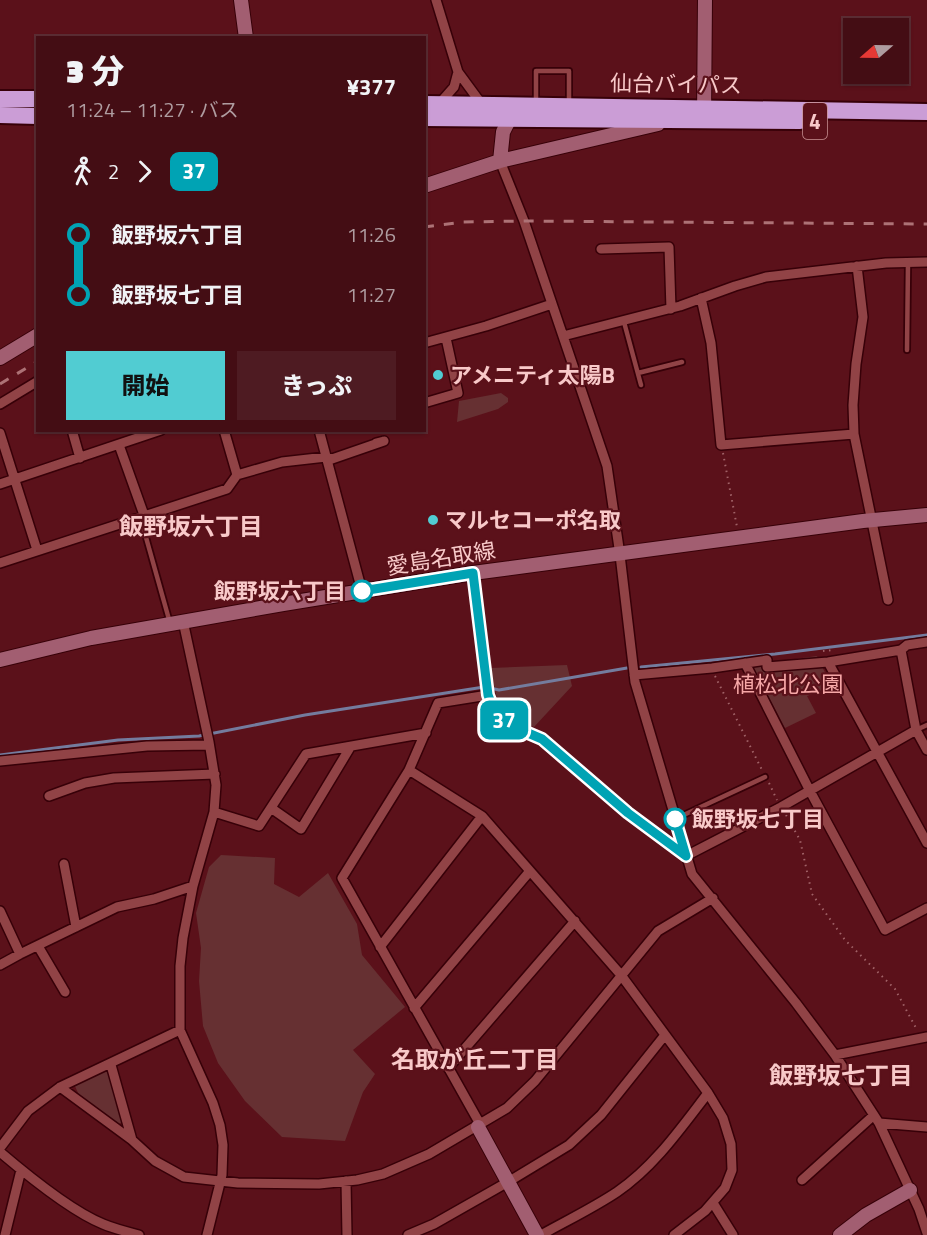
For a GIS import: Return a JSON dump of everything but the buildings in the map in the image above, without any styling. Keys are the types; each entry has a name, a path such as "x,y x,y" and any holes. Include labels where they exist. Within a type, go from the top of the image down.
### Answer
{"highway":[{"path":"0,99 36,99"},
{"name":"仙台バイパス","path":"432,104 482,104 506,118"},
{"name":"仙台バイパス","path":"506,118 536,105 568,105 927,123"},
{"name":"仙台バイパス","path":"426,118 675,121 704,113 927,112"},
{"path":"0,115 36,116"}],"main road":[{"path":"240,0 246,36"},
{"path":"704,113 705,0"},
{"path":"500,161 506,118"},
{"path":"426,185 500,161 675,121"},
{"path":"0,358 36,336"},
{"name":"愛島名取線","path":"0,660 90,638 473,573 873,520 927,515"},
{"path":"479,1126 539,1235"},
{"path":"840,1235 866,1215 910,1190"}],"street":[{"path":"436,0 458,72 482,104 506,118"},
{"path":"432,104 454,87 458,72"},
{"path":"500,161 524,221 607,466 634,675 692,874 796,1002 835,1055 877,1119 910,1190 924,1214 927,1233"},
{"path":"601,249 669,248 671,309"},
{"path":"563,336 671,309 766,277 857,266 927,262"},
{"path":"857,266 863,317 856,364 853,405 854,434 888,600"},
{"path":"701,298 711,343 721,445 854,434"},
{"path":"426,343 552,304"},
{"path":"426,402 458,393 446,338"},
{"path":"0,404 36,382"},
{"path":"73,432 80,458"},
{"path":"225,432 237,475"},
{"path":"320,432 362,591"},
{"path":"0,433 37,550"},
{"path":"0,484 119,445 139,434"},
{"path":"0,563 227,489 237,475 282,462 326,457 332,459 384,441 376,443"},
{"path":"119,445 142,516"},
{"path":"473,573 488,695 495,713 514,727 542,739 628,813 686,856"},
{"path":"177,622 206,729 216,785 214,812 193,886 180,966 180,1030 191,1051 220,1125 223,1145 221,1182 207,1235"},
{"path":"634,675 767,660 767,667 828,662 901,650 907,645 927,642"},
{"path":"901,650 916,730 927,750"},
{"path":"828,662 927,843"},
{"path":"746,663 810,791 885,930 927,908"},
{"path":"479,1126 342,878 409,770 438,703 488,695"},
{"path":"686,856 781,807 916,730"},
{"path":"214,812 259,825 306,754 426,733"},
{"path":"0,761 147,746 209,743"},
{"path":"271,808 301,829 351,746"},
{"path":"409,770 482,816 621,975 708,1093 723,1118 731,1144 732,1170 725,1188 712,1203 675,1235"},
{"path":"49,796 85,783 114,778 215,774"},
{"path":"380,946 482,816"},
{"path":"64,864 76,927"},
{"path":"414,1008 530,871"},
{"path":"0,965 117,907 154,899 193,886"},
{"path":"60,1087 132,1140 155,1161 184,1177 221,1182 319,1184 383,1174 479,1126 507,1108 527,1091 658,931 713,898"},
{"path":"0,910 20,954"},
{"path":"448,1068 574,921"},
{"path":"38,946 65,992"},
{"path":"139,1235 102,1224 80,1212 21,1170 0,1150 28,1111 60,1087 111,1065 180,1030"},
{"path":"408,1235 434,1224 569,1144 601,1115 665,1035"},
{"path":"835,1055 924,1037"},
{"path":"111,1065 132,1140"},
{"path":"539,1235 618,1191 645,1170 708,1093"},
{"path":"802,1180 877,1119 927,1127"},
{"path":"5,1235 21,1170"},
{"path":"346,1181 347,1235"},
{"path":"712,1203 733,1235"}],"lane":[{"path":"536,105 536,71 569,70 568,105"},
{"path":"907,350 908,262"},
{"path":"624,322 641,385"},
{"path":"638,373 682,362"},
{"path":"142,516 177,622"},
{"path":"916,730 927,725"},
{"path":"675,819 765,777"}],"path":[{"path":"721,445 739,538"},
{"path":"711,668 765,777 800,840 812,894 845,940 895,989 924,1037"}],"green space":[{"path":"501,393 508,398 508,402 498,409 457,422 459,401"},
{"name":"植松北公園","path":"817,656 832,687 807,696 816,713 785,728 752,665"},
{"path":"567,665 572,686 534,727 512,717 501,706 495,691 491,668"},
{"path":"221,855 275,858 274,884 299,897 328,873 357,924 362,955 405,1007 353,1050 375,1074 363,1092 345,1141 282,1137 245,1101 218,1063 203,1026 199,981 201,948 196,913 209,867"},
{"path":"107,1071 124,1121 119,1124 79,1095 74,1084"}],"waterway":[{"path":"641,667 775,654 927,635"},
{"path":"490,688 499,690 627,668"},
{"path":"0,755 118,740 199,736 305,715 484,687"}],"railway":[{"path":"426,227 463,222 524,221 927,224"},
{"path":"0,384 36,362"}],"bus line":[{"name":"37","path":"362,591 473,573 488,695 495,713 514,727 542,739 628,813 686,856 675,819"}],"place":[{"name":"アメニティ太陽B","path":"438,375"},
{"name":"マルセコーポ名取","path":"433,520"},
{"name":"飯野坂六丁目","path":"362,591"},
{"name":"飯野坂七丁目","path":"675,819"}],"district":[{"name":"飯野坂六丁目","path":"191,526"},
{"name":"名取が丘二丁目","path":"475,1059"},
{"name":"飯野坂七丁目","path":"841,1075"}]}
